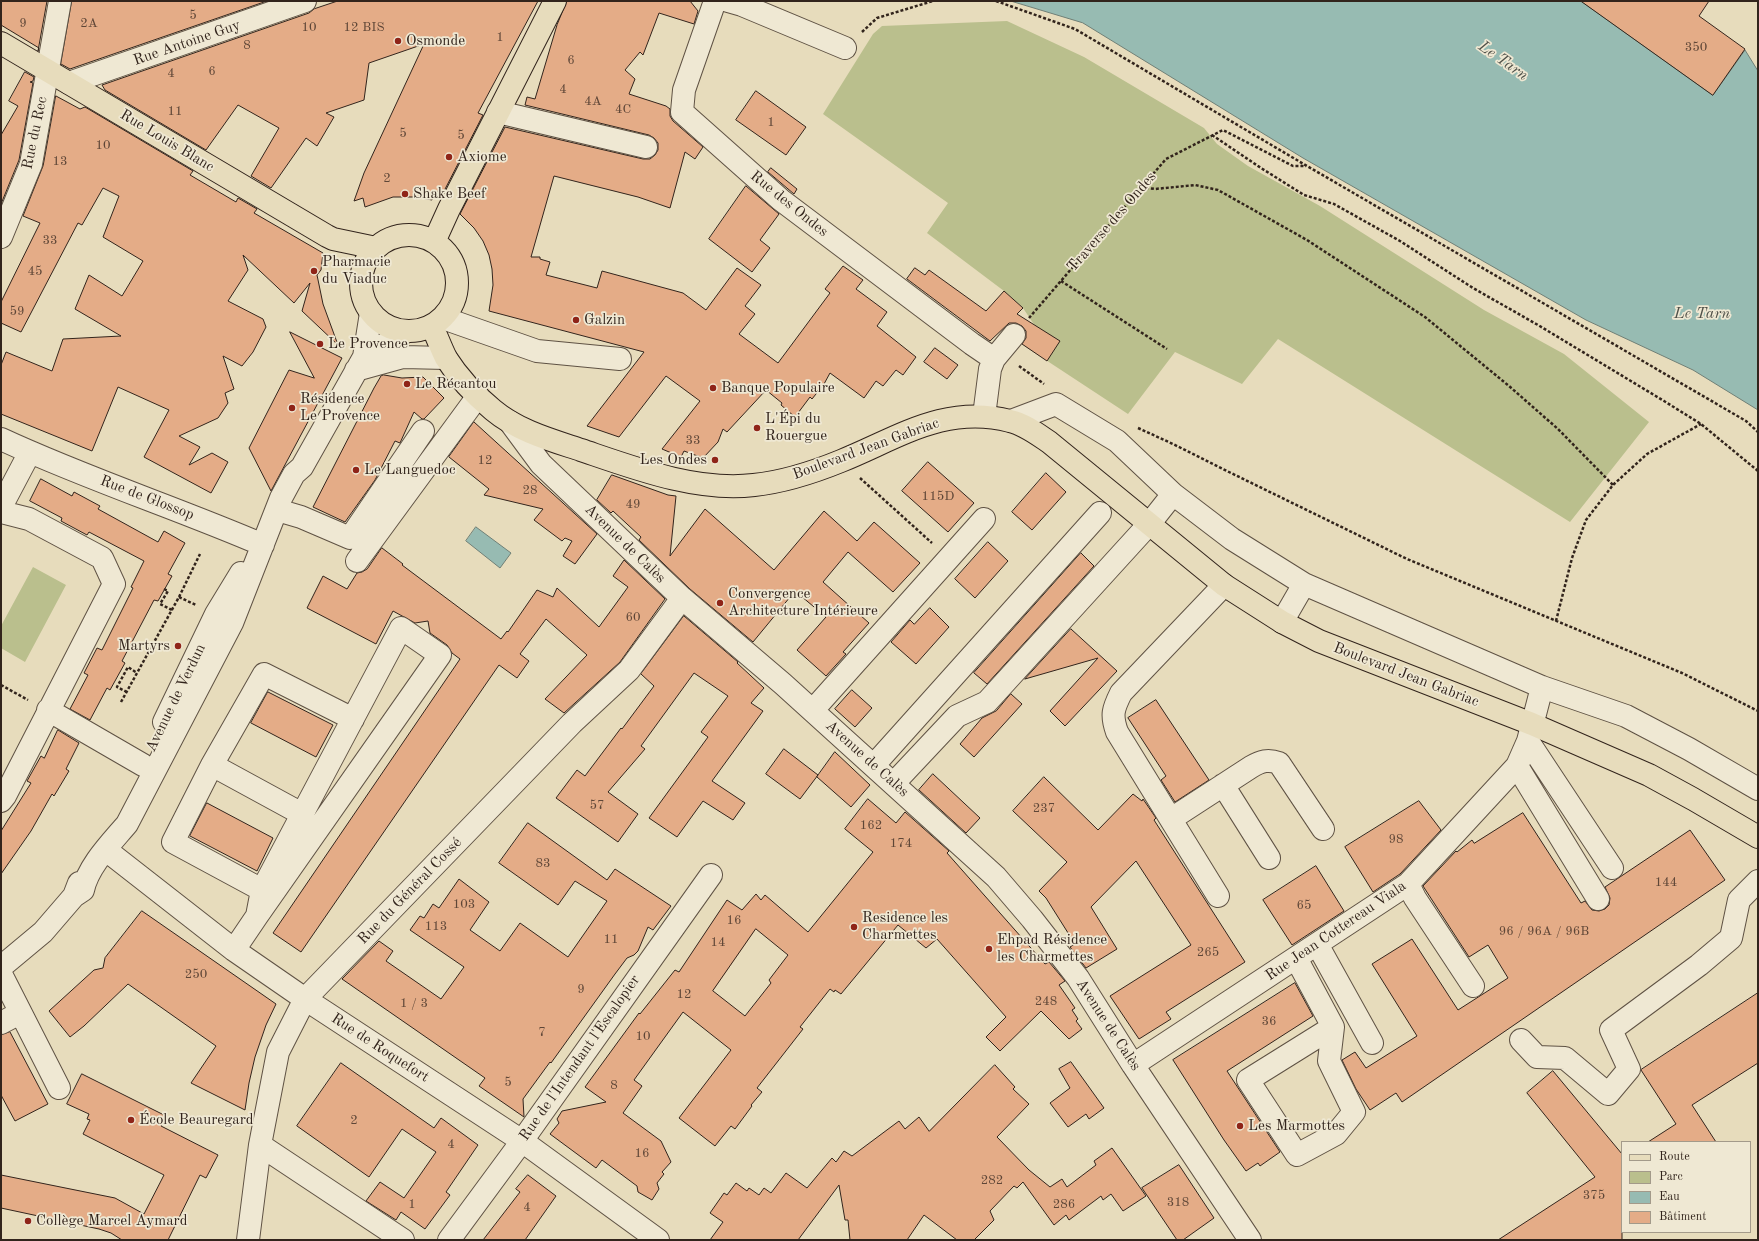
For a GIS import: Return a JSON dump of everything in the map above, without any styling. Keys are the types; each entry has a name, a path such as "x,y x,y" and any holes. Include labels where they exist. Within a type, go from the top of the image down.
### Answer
{"main road":[{"path":"434,242 448,209 555,1"},
{"name":"Rue Louis Blanc","path":"1,43 333,239 376,248"},
{"path":"410,235 422,237 434,242 448,254 454,264 458,284 455,301 438,322 419,331 405,332 392,329 380,322 371,313 364,301 361,288 361,275 364,265 376,248 386,241 398,236 410,235"},
{"name":"Rue Louis Blanc","path":"333,239 361,275"},
{"name":"Avenue de Calès","path":"438,322 446,358 478,396 494,411 510,422"},
{"name":"Boulevard Jean Gabriac","path":"510,422 534,434 636,468 684,480 723,486 754,485 790,478 841,461 885,440 930,423 957,416 984,416 1011,421 1030,430 1049,442 1224,585 1282,622 1319,641 1530,733 1649,775 1694,798 1758,837"}],"street":[{"name":"Rue du Rec","path":"1,237 31,164 60,1"},
{"name":"Rue Antoine Guy","path":"69,83 305,1"},
{"name":"Rue des Ondes","path":"715,1 684,90 682,112 782,200 994,359"},
{"path":"728,1 742,5 845,48"},
{"path":"498,112 646,148"},
{"name":"Avenue de Verdun","path":"1,967 42,932 80,888 106,850 127,824 232,623 261,550 278,518 281,498 294,474 302,467 360,364 371,313"},
{"path":"438,322 537,350 620,359"},
{"name":"Avenue de Verdun","path":"360,364 405,332"},
{"path":"984,416 990,369 994,359 1014,335"},
{"path":"360,364 403,357 446,358"},
{"path":"357,560 478,396"},
{"path":"1011,421 1056,404 1117,441 1173,494 1232,539 1304,584 1542,688 1626,716 1689,749 1758,789"},
{"name":"Avenue de Calès","path":"510,422 541,464 682,598 813,710 996,877 1032,919 1078,978 1133,1065 1250,1240"},
{"path":"278,518 301,517 350,538 423,431"},
{"name":"Rue de Glossop","path":"1,439 30,452 224,528 261,550"},
{"path":"1,507 30,452"},
{"path":"894,783 957,716 987,702 1150,523 1173,494"},
{"path":"1,512 29,519 102,558 114,584 5,796 1,801"},
{"path":"874,765 1100,513"},
{"path":"813,710 984,518"},
{"name":"Avenue de Verdun","path":"106,850 143,765 216,614 250,559 261,550"},
{"path":"1282,622 1304,584"},
{"path":"1218,896 1117,732 1112,719 1115,705 1121,693 1224,585"},
{"name":"Rue du Général Cossé","path":"248,1240 260,1145 278,1052 305,999 572,722 629,670 682,598"},
{"path":"234,950 440,654 401,628 262,890 257,916"},
{"path":"262,890 173,842 212,765 264,674 353,719"},
{"path":"1542,688 1530,733 1612,868"},
{"path":"48,710 143,765"},
{"name":"Rue Jean Cottereau Viala","path":"1133,1065 1408,884 1518,766 1530,733"},
{"path":"1171,819 1262,761 1272,760 1279,763 1323,829"},
{"path":"212,765 302,814"},
{"path":"1518,766 1598,899"},
{"path":"1223,785 1269,858"},
{"name":"Rue de Roquefort","path":"106,850 234,950 305,999 522,1141 658,1240"},
{"name":"Rue de l'Intendant l'Escalopier","path":"449,1240 522,1141 711,875"},
{"path":"1521,1040 1537,1057 1565,1058 1608,1094 1630,1069 1610,1030 1699,965 1731,938 1739,900 1758,882"},
{"path":"1408,884 1415,898 1473,986"},
{"path":"1317,944 1372,1043"},
{"path":"1296,958 1333,1027 1329,1061 1354,1112 1336,1134 1297,1155 1248,1080 1333,1027"},
{"path":"1,974 60,1088"},
{"path":"1,1023 20,1013"},
{"path":"260,1145 403,1240"}],"path":[{"path":"845,48 877,18 933,1"},
{"path":"996,1 1075,29 1307,166 1746,421 1758,432"},
{"name":"Traverse des Ondes","path":"1014,335 1166,159 1223,130 1293,166 1307,166"},
{"path":"1212,135 1260,168 1304,195 1334,204 1400,241 1473,288 1538,324 1701,424 1758,471"},
{"path":"1141,187 1155,189 1195,185 1218,190 1307,240 1425,318 1509,386 1558,429 1613,485"},
{"path":"1061,281 1167,349"},
{"path":"994,359 1008,359 1050,388"},
{"path":"1556,621 1572,558 1586,520 1613,485 1647,454 1701,424"},
{"path":"1134,426 1407,558 1682,673 1758,711"},
{"path":"841,461 949,558"},
{"path":"122,702 179,597 200,554"},
{"path":"164,589 168,591 160,604 172,610"},
{"path":"179,597 196,605"},
{"path":"127,692 117,687 121,679 128,667 137,673"},
{"path":"118,676 121,679"},
{"path":"1,685 48,710"}],"green space":[{"path":"1007,21 1084,57 1204,128 1217,144 1248,166 1320,206 1484,310 1564,354 1649,422 1570,522 1278,339 1242,384 1175,352 1128,414 1023,345 1035,326 1023,308 1004,291 927,233 948,203 823,114 873,34 882,26"},
{"path":"33,567 66,585 25,662 1,648 1,626"}],"water":[{"name":"Le Tarn","path":"1011,1 1581,1 1713,95 1745,50 1758,71 1758,410 1693,370 1586,320 1303,158 1083,23"},
{"path":"476,527 511,553 500,568 466,541"}],"building":[{"path":"1,1 47,1 39,48 1,25"},
{"path":"72,1 267,1 70,69 61,64"},
{"path":"338,1 538,1 478,113 483,115 442,195 437,191 432,200 416,197 393,197 365,207 363,198 354,201 364,173 424,44 369,63 364,100 326,113 334,117 317,146 306,138 271,188 251,176 279,128 238,105 206,150 105,90 102,85 309,13 314,9"},
{"path":"567,1 690,1 698,11 694,24 659,13 643,55 640,52 625,70 635,79 629,94 666,106 670,109 670,116 673,121 703,147 695,159 685,152 670,208 638,197 554,176 531,257 540,257 540,259 550,262 546,275 597,288 602,271 683,293 706,310 737,268 761,285 745,306 755,314 739,334 778,363 830,293 825,289 843,266 863,280 856,289 887,312 877,326 916,357 903,375 896,370 883,386 876,381 864,398 830,373 824,384 812,399 810,397 795,417 781,405 782,403 766,390 727,432 723,429 718,442 703,458 684,451 681,457 662,449 700,401 666,376 619,437 587,426 644,352 489,311 493,285 489,255 483,241 474,228 460,214 505,127 643,159 650,159 658,150 658,143 649,135 525,105 527,97 535,99 557,25"},
{"path":"1581,1 1709,1 1699,16 1745,49 1713,95"},
{"path":"25,72 34,77 33,81 30,82 33,83 19,160 1,204 1,135 18,106 9,101"},
{"path":"756,91 806,127 786,155 736,120"},
{"path":"56,96 80,109 85,107 193,171 190,175 236,202 238,198 257,209 254,213 323,253 321,270 317,275 323,304 338,345 302,311 310,283 294,303 243,255 248,270 228,301 263,319 266,327 253,352 242,366 223,356 234,389 225,393 228,403 218,418 179,436 200,447 189,465 212,453 228,462 211,493 144,457 169,410 118,387 92,451 1,414 1,365 6,352 52,371 63,339 121,336 75,309 89,275 122,296 143,261 103,237 119,196 103,188 82,225 78,223 21,332 1,323 1,302 40,223 23,216 43,166"},
{"path":"771,168 797,189 794,194 768,172"},
{"path":"746,186 779,214 760,240 770,248 752,272 709,239"},
{"path":"915,268 925,275 929,270 986,311 1004,291 1023,308 1017,314 1060,341 1047,361 1022,344 1026,338 1026,331 1022,326 1016,323 1009,323 990,341 907,279"},
{"name":"Résidence Le Provence","path":"290,332 342,358 271,491 249,448 289,370 314,378"},
{"path":"935,348 958,365 947,379 924,362"},
{"name":"Le Languedoc","path":"384,375 402,378 423,377 444,398 424,419 414,412 400,443 395,441 375,480 345,522 313,507 374,388 381,376"},
{"path":"474,422 597,534 575,564 563,556 572,541 565,538 562,541 534,520 543,509 484,495 489,489 449,457"},
{"path":"928,462 974,503 948,532 902,491"},
{"path":"1046,473 1066,492 1032,530 1012,512"},
{"path":"612,475 668,495 676,496 670,556 705,509 774,570 824,511 857,541 874,522 920,563 893,592 848,552 823,582 869,623 843,652 846,654 826,676 797,650 826,617 795,591 753,642 690,589 639,540 641,537 613,511 611,513 597,500"},
{"path":"41,479 72,496 74,492 100,506 98,509 158,542 164,531 185,543 168,574 172,576 158,601 154,600 122,661 125,663 110,690 107,688 90,720 70,709 88,675 84,673 97,648 102,650 133,588 131,587 144,561 89,532 87,535 61,521 62,518 30,501"},
{"path":"988,542 1008,561 975,598 955,579"},
{"path":"382,548 403,564 402,565 501,639 507,631 508,632 537,590 553,597 557,588 599,627 628,587 613,576 624,560 665,599 620,662 564,713 545,699 587,655 546,619 520,654 529,661 517,678 499,665 301,952 273,933 460,659 452,653 447,645 430,633 428,621 415,623 393,611 376,644 307,608 323,576 347,589 357,573 367,569"},
{"path":"1081,553 1094,566 987,684 974,673"},
{"path":"930,608 949,627 916,664 891,642 910,620 914,624"},
{"path":"684,616 738,662 737,663 764,688 751,703 763,711 712,781 745,803 733,820 703,801 677,837 649,818 708,737 701,732 728,696 694,673 641,746 645,749 608,792 638,814 618,842 556,798 577,770 585,776 654,686 641,674"},
{"path":"1071,629 1117,671 1065,726 1050,711 1098,658 1025,679"},
{"path":"852,690 872,708 855,727 835,709"},
{"path":"268,692 333,725 316,757 251,723"},
{"path":"1011,694 1022,704 974,757 960,744 982,718 996,711"},
{"path":"1156,700 1209,780 1175,802 1161,780 1166,776 1128,718"},
{"path":"58,730 79,743 66,769 69,771 54,796 52,794 31,831 1,874 1,831 31,783 27,781 41,756 44,758"},
{"path":"784,749 818,775 800,799 766,774"},
{"path":"835,752 870,785 851,807 817,777"},
{"path":"933,774 980,818 966,833 919,790"},
{"path":"1044,777 1098,830 1133,794 1142,801 1143,799 1156,818 1154,820 1245,962 1166,1012 1171,1019 1139,1039 1110,996 1191,945 1136,861 1091,907 1117,949 1086,968 1070,947 1075,944 1046,898 1039,891 1067,862 1013,811"},
{"path":"868,799 896,823 905,812 949,851 947,853 1045,964 1049,962 1065,981 1059,985 1075,1008 1072,1010 1078,1019 1076,1021 1082,1029 1069,1039 1041,1011 1000,1051 986,1037 1006,1017 937,939 926,948 898,925 841,994 830,989 800,1027 803,1029 757,1088 762,1092 751,1105 752,1106 735,1129 731,1126 715,1146 679,1118 731,1050 683,1012 634,1080 642,1086 623,1113 661,1141 671,1162 662,1172 664,1174 657,1183 659,1189 652,1200 638,1192 637,1186 602,1160 596,1168 550,1134 559,1123 557,1119 562,1111 606,1102 585,1087 639,1013 640,1014 675,970 679,972 727,900 742,910 756,894 761,900 765,895 808,932 873,852 845,829","holes":["756,929 788,955 769,980 771,983 745,1016 713,991"]},
{"path":"1419,801 1441,830 1400,874 1373,892 1345,847"},
{"path":"207,803 273,838 257,871 190,836"},
{"path":"1523,813 1581,903 1585,901 1592,910 1599,911 1605,909 1609,905 1610,898 1605,887 1690,830 1725,880 1402,1102 1396,1093 1370,1110 1356,1089 1342,1060 1355,1052 1366,1068 1417,1036 1372,964 1412,939 1458,1010 1508,978 1488,945 1469,957 1423,886 1456,851 1457,852 1472,840 1474,843"},
{"path":"528,823 607,880 615,869 671,906 653,930 648,927 638,951 634,955 627,958 523,1099 524,1117 479,1086 485,1078 342,979 379,941 393,951 386,961 441,999 464,967 410,930 420,916 424,918 433,904 439,908 459,879 489,902 470,930 500,951 520,923 568,957 607,901 575,881 558,905 499,863"},
{"path":"1316,866 1344,911 1292,945 1263,900"},
{"path":"142,911 276,1004 266,1025 255,1057 245,1110 191,1083 216,1046 128,984 84,1026 70,1037 49,1011 94,970 103,968 105,958"},
{"path":"1295,983 1313,1016 1227,1071 1280,1152 1260,1166 1258,1163 1246,1171 1224,1140 1173,1060"},
{"path":"1758,993 1758,1063 1692,1105 1715,1141 1650,1141 1676,1124 1641,1070"},
{"path":"10,1032 48,1104 15,1121 1,1095 1,1035"},
{"path":"1071,1062 1104,1108 1089,1119 1086,1114 1068,1127 1050,1103 1070,1088 1059,1069"},
{"path":"341,1063 434,1128 441,1118 478,1145 446,1192 450,1195 425,1229 401,1212 396,1220 366,1201 380,1182 404,1198 436,1152 402,1129 369,1177 297,1126"},
{"path":"995,1065 1015,1087 1013,1089 1029,1104 997,1137 1029,1170 1050,1187 1062,1179 1067,1187 1096,1165 1094,1161 1112,1148 1146,1196 1123,1211 1111,1194 1103,1200 1101,1196 1069,1220 1066,1215 1054,1225 1023,1182 1017,1188 1014,1186 990,1211 994,1220 974,1240 957,1240 924,1215 907,1240 850,1240 848,1220 845,1220 839,1185 798,1240 710,1240 723,1222 710,1213 724,1193 727,1195 736,1183 747,1191 749,1188 759,1195 764,1188 771,1193 786,1173 807,1188 832,1158 836,1162 844,1151 852,1156 899,1121 905,1129 919,1117 929,1131"},
{"path":"1553,1071 1621,1153 1622,1240 1498,1240 1595,1177 1527,1093"},
{"path":"82,1074 166,1116 161,1126 218,1155 206,1178 200,1175 168,1240 122,1240 111,1233 99,1229 1,1208 1,1175 115,1198 144,1214 164,1175 83,1134 90,1120 87,1119 89,1114 67,1104"},
{"path":"1179,1165 1214,1218 1183,1240 1177,1240 1142,1188"},
{"path":"528,1175 556,1196 525,1240 483,1240 520,1192 516,1189"}],"place":[{"name":"Osmonde","path":"398,41"},
{"name":"Axiome","path":"449,157"},
{"name":"Shake Beef","path":"405,194"},
{"name":"Pharmacie du Viaduc","path":"314,271"},
{"name":"Galzin","path":"576,320"},
{"name":"Le Provence","path":"320,344"},
{"name":"Le Récantou","path":"407,384"},
{"name":"Banque Populaire","path":"713,388"},
{"name":"Résidence Le Provence","path":"292,408"},
{"name":"L'Épi du Rouergue","path":"757,428"},
{"name":"Les Ondes","path":"715,460"},
{"name":"Le Languedoc","path":"356,470"},
{"name":"Convergence Architecture Intérieure","path":"720,603"},
{"name":"Martyrs","path":"178,646"},
{"name":"Residence les Charmettes","path":"854,927"},
{"name":"Ehpad Résidence les Charmettes","path":"989,949"},
{"name":"École Beauregard","path":"131,1120"},
{"name":"Les Marmottes","path":"1240,1126"},
{"name":"Collège Marcel Aymard","path":"28,1221"}]}
